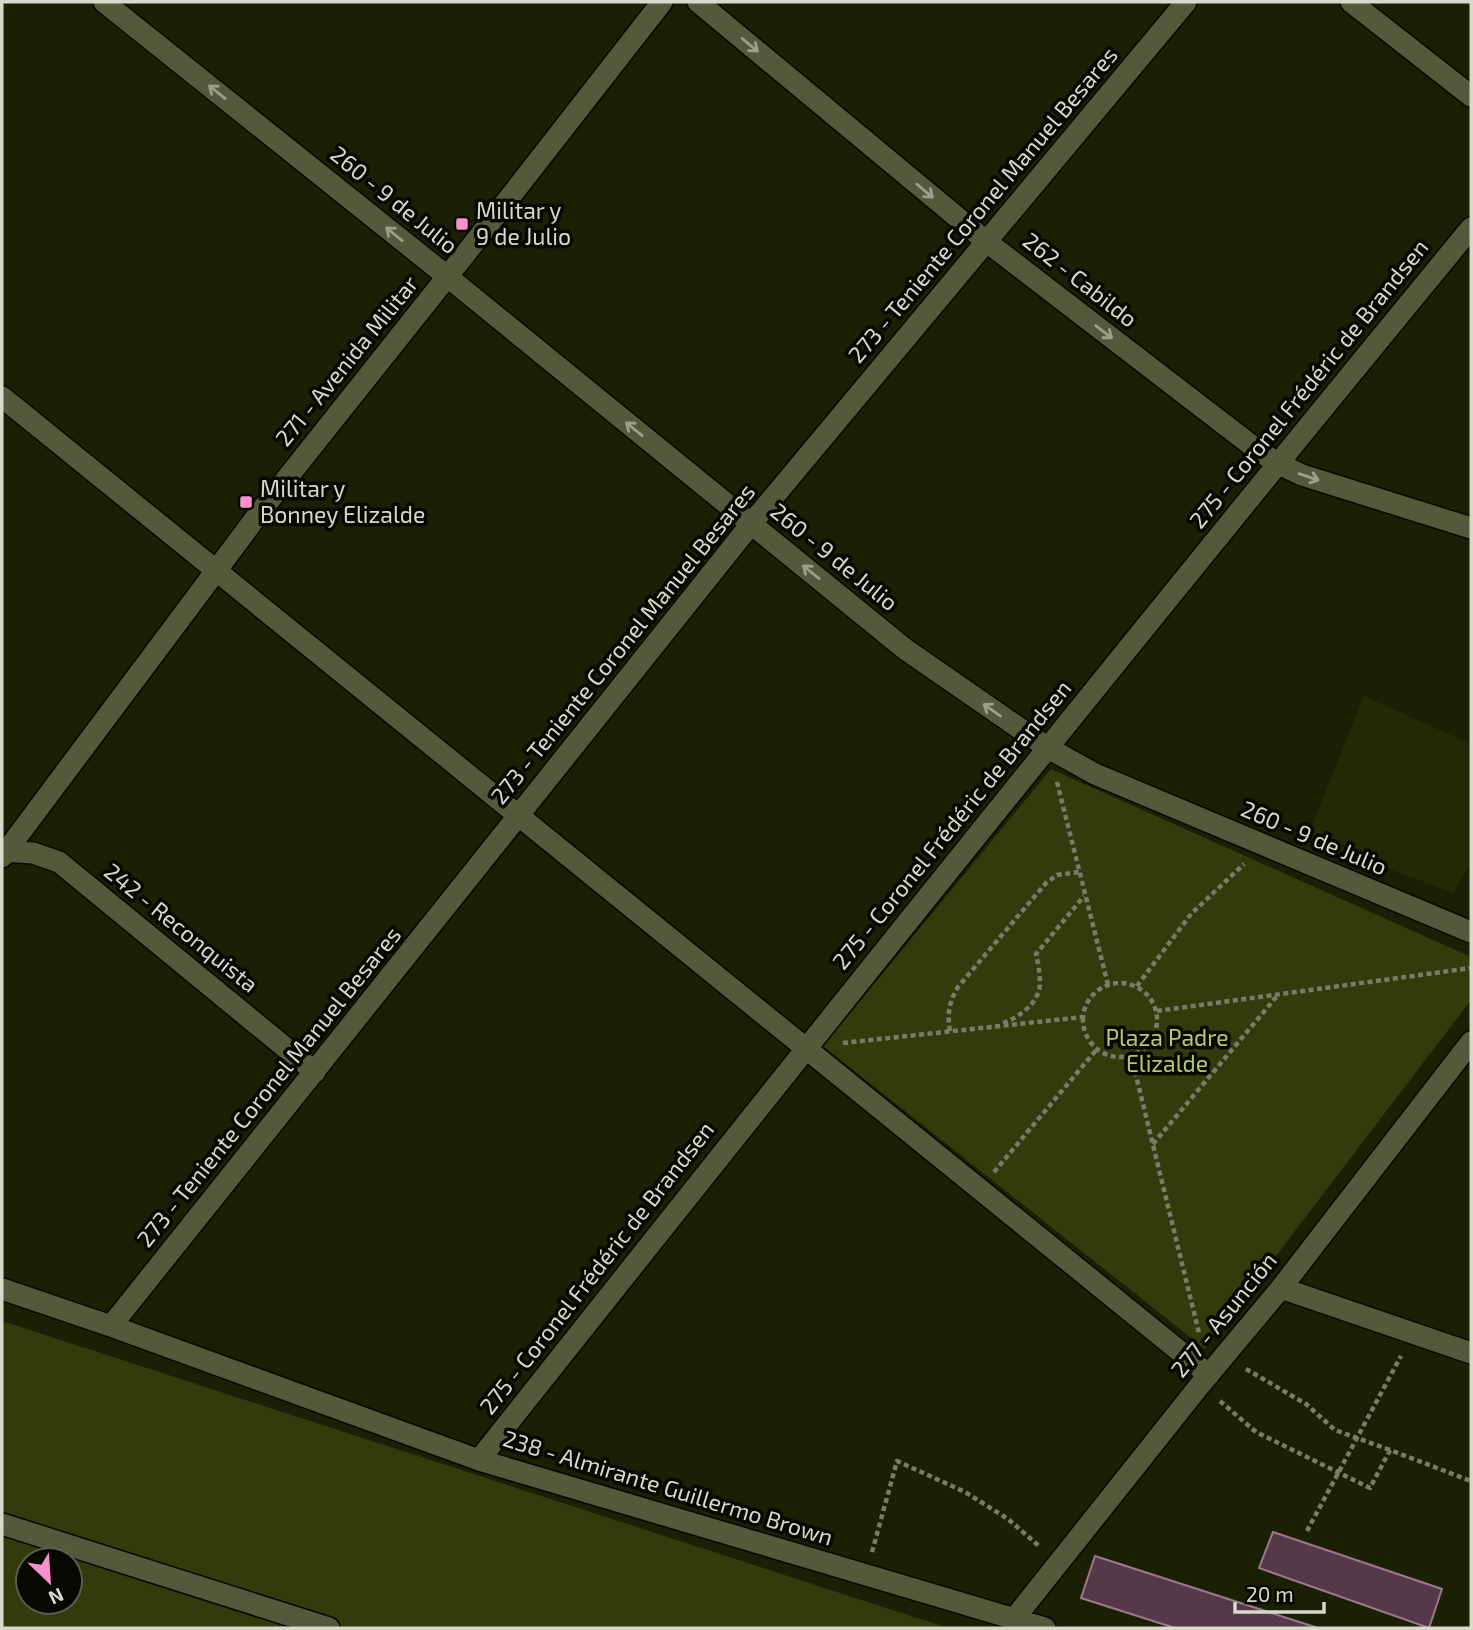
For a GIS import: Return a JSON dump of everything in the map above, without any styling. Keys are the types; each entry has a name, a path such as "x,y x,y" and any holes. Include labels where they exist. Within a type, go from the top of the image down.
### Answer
{"street":[{"name":"260 - 9 de Julio","path":"104,2 448,277 905,649 1048,748 1095,774 1471,932"},
{"name":"271 - Avenida Militar","path":"3,854 260,512 448,277 662,2"},
{"name":"262 - Cabildo","path":"698,2 987,242 1277,463 1302,475 1471,528"},
{"name":"273 - Teniente Coronel Manuel Besares","path":"111,1326 751,524 1186,2"},
{"path":"1351,2 1471,96"},
{"name":"275 - Coronel Frédéric de Brandsen","path":"479,1460 806,1048 1277,463 1471,228"},
{"path":"2,397 979,1189 1205,1380"},
{"name":"242 - Reconquista","path":"3,854 33,853 59,862 315,1072"},
{"name":"277 - Asunción","path":"1014,1619 1281,1288 1471,1042"},
{"path":"1281,1288 1471,1353"},
{"name":"238 - Almirante Guillermo Brown","path":"2,1289 479,1460 1045,1628"},
{"path":"2,1524 329,1628"}],"path":[{"path":"1048,748 1108,985"},
{"path":"1137,986 1191,914 1264,845"},
{"path":"950,1031 949,1009 958,987 1046,883 1058,875 1079,872"},
{"path":"995,1026 1015,1018 1036,998 1041,986 1036,954 1085,895"},
{"path":"1157,1011 1471,968"},
{"path":"1121,982 1137,986 1147,993 1157,1011 1153,1038 1142,1051 1119,1057 1110,1056 1097,1049 1086,1034 1083,1017 1086,1005 1092,995 1108,985 1121,982"},
{"path":"1153,1144 1277,996"},
{"path":"806,1048 1083,1017"},
{"path":"979,1189 1097,1049"},
{"path":"1131,1055 1199,1334"},
{"path":"1307,1531 1413,1333"},
{"path":"1225,1356 1306,1404 1335,1430 1471,1481"},
{"path":"1205,1380 1256,1432 1370,1488 1390,1450"},
{"path":"865,1574 897,1461 965,1492 1008,1519 1059,1563"}],"shaded area":[{"path":"1364,696 1471,744 1471,862 1453,893 1307,838"}],"green space":[{"name":"Plaza Padre Elizalde","path":"1051,769 1471,957 1471,1000 1205,1349 823,1046"},
{"path":"2,1321 948,1628 2,1628"}],"building":[{"path":"1273,1532 1442,1589 1429,1628 1259,1568"},
{"path":"1095,1556 1318,1628 1175,1628 1081,1598"}],"place":[{"name":"Militar y 9 de Julio","path":"462,224"},
{"name":"Militar y Bonney Elizalde","path":"246,502"}]}
